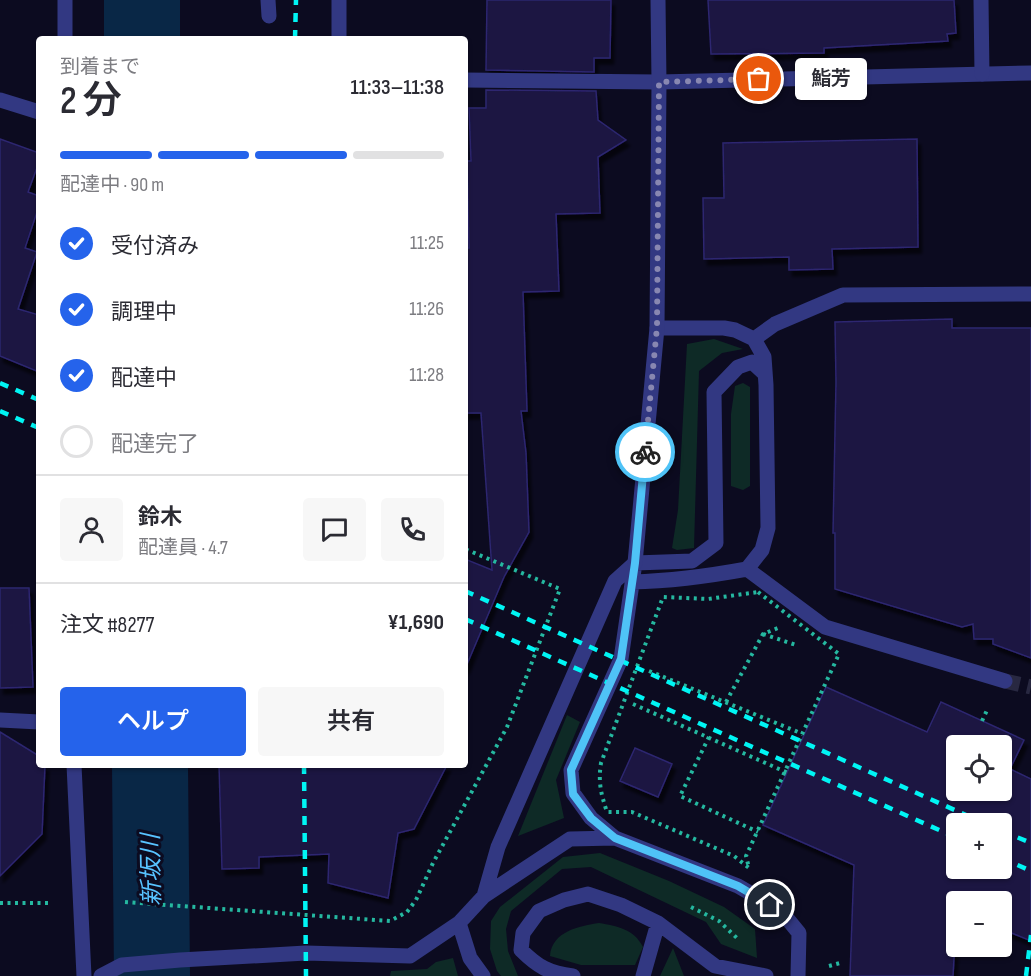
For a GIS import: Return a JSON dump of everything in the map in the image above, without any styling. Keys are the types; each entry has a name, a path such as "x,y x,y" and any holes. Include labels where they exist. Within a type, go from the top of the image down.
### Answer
{"street":[{"path":"65,0 65,36"},
{"path":"268,0 269,16"},
{"path":"339,0 339,36"},
{"path":"658,0 657,327 635,563 621,659 571,770 573,794 591,818 615,838 738,886 781,911 799,933 798,976"},
{"path":"981,0 982,74"},
{"path":"468,80 659,82 1031,73"},
{"path":"0,100 36,111"},
{"path":"754,339 776,324 843,295 1031,294"},
{"path":"632,582 699,577 747,569 762,550 768,528 764,357 754,339 735,330 657,327"},
{"path":"484,896 498,847 615,581 635,563 692,561 716,543 714,392 738,367 745,364 752,362 765,374"},
{"path":"747,569 825,627 1005,681"},
{"path":"0,720 36,722"},
{"path":"74,768 84,976"},
{"path":"101,976 122,965 180,960 306,953 410,956 459,923 484,896 570,839 615,838"},
{"path":"573,976 536,965 521,950 523,933 539,911 564,900 588,894 621,905 658,923 715,966 766,976"},
{"path":"459,923 471,958 483,976"},
{"path":"643,976 658,923"}],"path":[{"path":"125,902 390,921 407,912 416,900 433,863 507,727 560,589 468,550"},
{"path":"758,592 839,654 758,832 746,856 749,868 734,856 632,812 607,812 599,791 598,777 601,763 663,597 708,599 758,592"},
{"path":"726,702 763,634 799,646"},
{"path":"634,665 804,735"},
{"path":"619,697 788,773"},
{"path":"982,722 988,708"},
{"path":"709,737 680,796 758,832"},
{"path":"0,903 52,903"}],"green space":[{"path":"714,339 743,349 722,353 699,371 694,548 677,550 672,548 678,510 687,344"},
{"path":"743,383 750,387 750,486 743,490 731,486 731,414 735,386"},
{"path":"567,715 580,722 556,780 564,818 518,836"},
{"path":"600,853 669,881 724,907 755,929 757,958 721,944 706,922 591,867 562,869 511,911 506,929 508,951 518,976 501,976 497,971 490,949 491,921 500,907 563,857"},
{"path":"599,923 624,929 635,936 643,947 635,965 581,965 550,956 552,948 561,935 576,928"},
{"path":"673,948 684,976 660,976"},
{"path":"453,958 458,976 390,976 391,971 427,969 436,962"}],"building":[{"path":"487,0 611,0 610,58 594,58 594,72 486,70"},
{"path":"708,0 954,0 956,33 947,34 948,41 824,48 824,53 711,54"},
{"path":"486,90 596,91 598,120 626,140 598,157 600,213 556,214 559,291 523,292 527,411 521,411 526,453 529,532 504,577 468,662 468,560 492,570 481,413 468,413 468,161 471,161 469,108 486,108"},
{"path":"0,139 36,152 36,170 28,192 36,195 36,215 25,248 36,252 36,255 18,309 36,314 36,371 0,356"},
{"path":"917,139 918,247 832,249 833,269 789,270 789,257 704,259 703,198 724,198 723,143"},
{"path":"952,319 952,328 1031,328 1031,658 993,644 993,639 974,639 973,624 962,627 835,589 835,533 833,533 835,322"},
{"path":"0,588 29,588 33,687 0,688"},
{"path":"826,687 927,732 941,702 1024,740 1012,765 1012,735 946,735 946,801 1012,801 1012,770 1031,779 1031,941 1012,933 1012,891 946,891 946,957 954,957 953,976 850,976 854,865 763,825"},
{"path":"0,732 36,754 36,768 45,768 42,834 0,876"},
{"path":"635,748 672,764 658,797 620,781"},
{"path":"219,768 445,768 414,829 398,833 388,898 328,883 329,854 259,857 259,868 222,869"}],"waterway":[{"name":"新坂川","path":"142,0 142,36"},
{"name":"新坂川","path":"150,768 152,976"}],"tunnel":[{"path":"1005,681 1031,687"}],"railway":[{"path":"295,36 296,0"},
{"path":"0,383 36,399"},
{"path":"0,411 36,427"},
{"path":"468,592 961,813"},
{"path":"468,620 946,833"},
{"path":"304,768 306,976"},
{"path":"1012,835 1031,843"},
{"path":"1012,862 1031,871"},
{"path":"1026,976 1031,935"}],"way so far":[{"path":"645,452 657,327 659,82 759,79"}],"place":[{"name":"鮨芳","path":"759,79"}],"route":[{"path":"645,452 635,563 621,659 571,770 573,794 591,818 615,838 738,886 770,905"}]}
